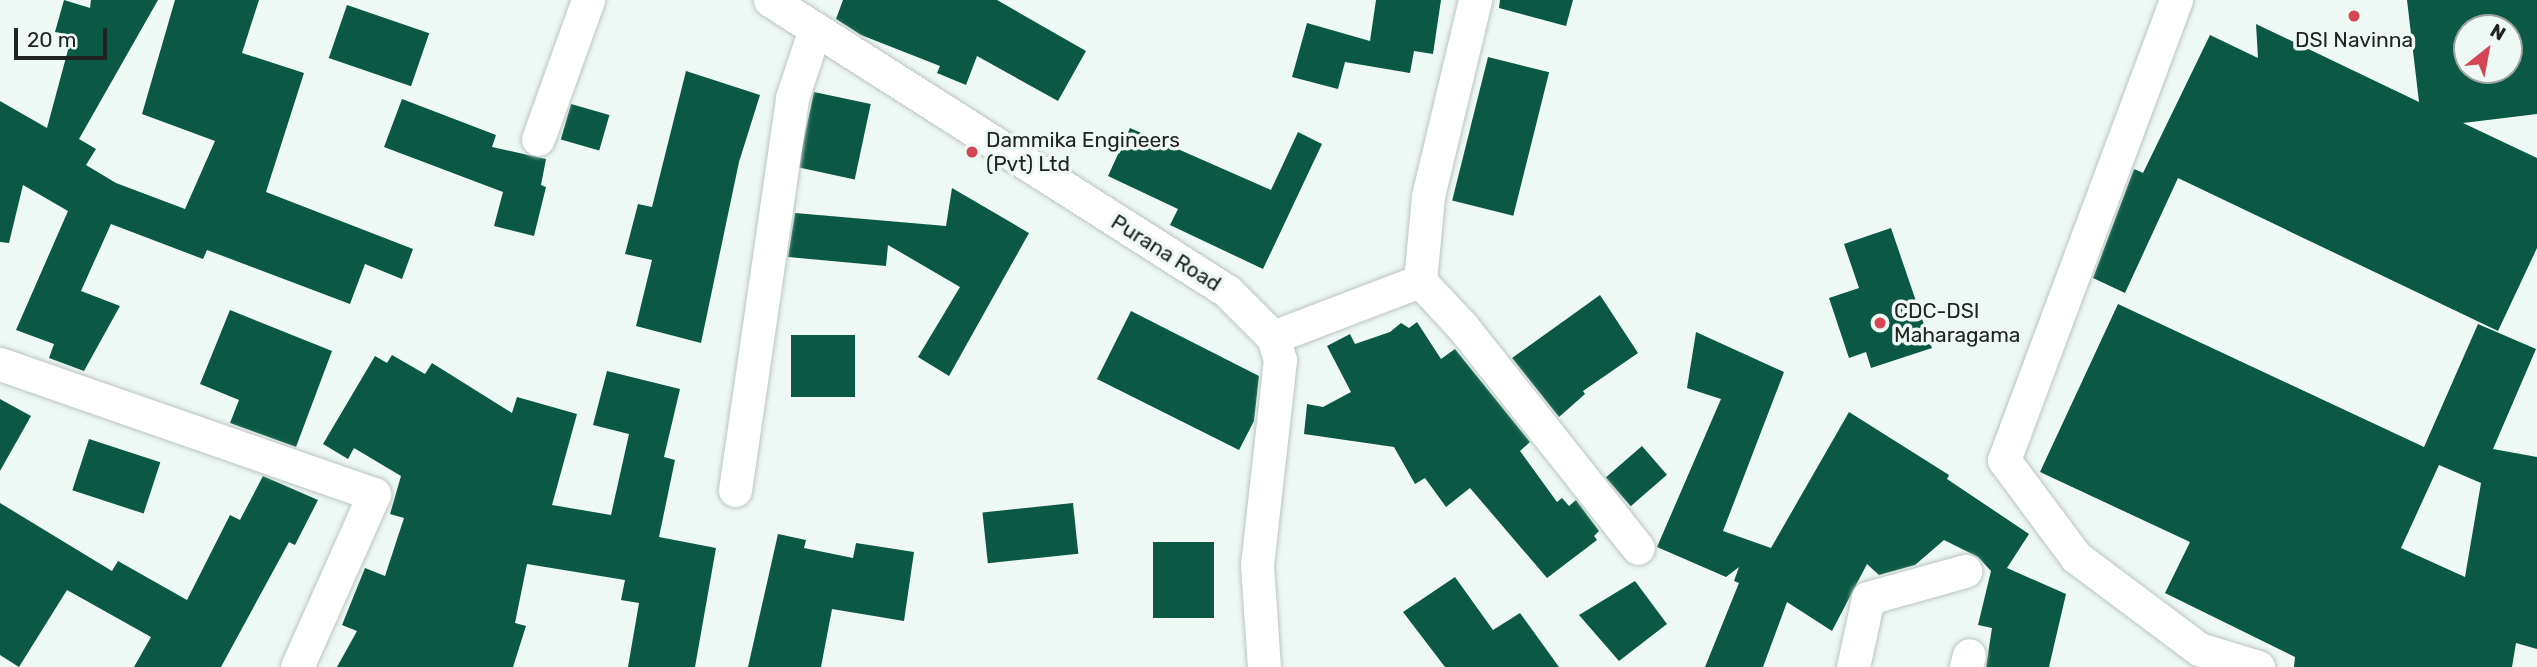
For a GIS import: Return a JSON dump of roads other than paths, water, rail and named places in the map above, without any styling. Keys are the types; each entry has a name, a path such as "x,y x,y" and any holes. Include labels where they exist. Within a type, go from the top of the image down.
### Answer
{"street":[{"path":"538,139 588,0"},
{"name":"Purana Road","path":"770,0 814,32 1227,291 1273,337"},
{"path":"1475,0 1428,196 1420,281 1462,326 1638,548"},
{"path":"2176,0 2004,460 2076,557 2199,649 2258,667"},
{"path":"735,490 792,98 814,32"},
{"path":"1264,667 1257,565 1280,360 1273,337 1420,281"},
{"path":"0,365 374,494 297,667"},
{"path":"1853,667 1868,598 1965,571"}],"place":[{"name":"DSI Navinna","path":"2354,16"},
{"name":"Dammika Engineers (Pvt) Ltd","path":"972,152"},
{"name":"CDC-DSI Maharagama","path":"1880,323"}]}
